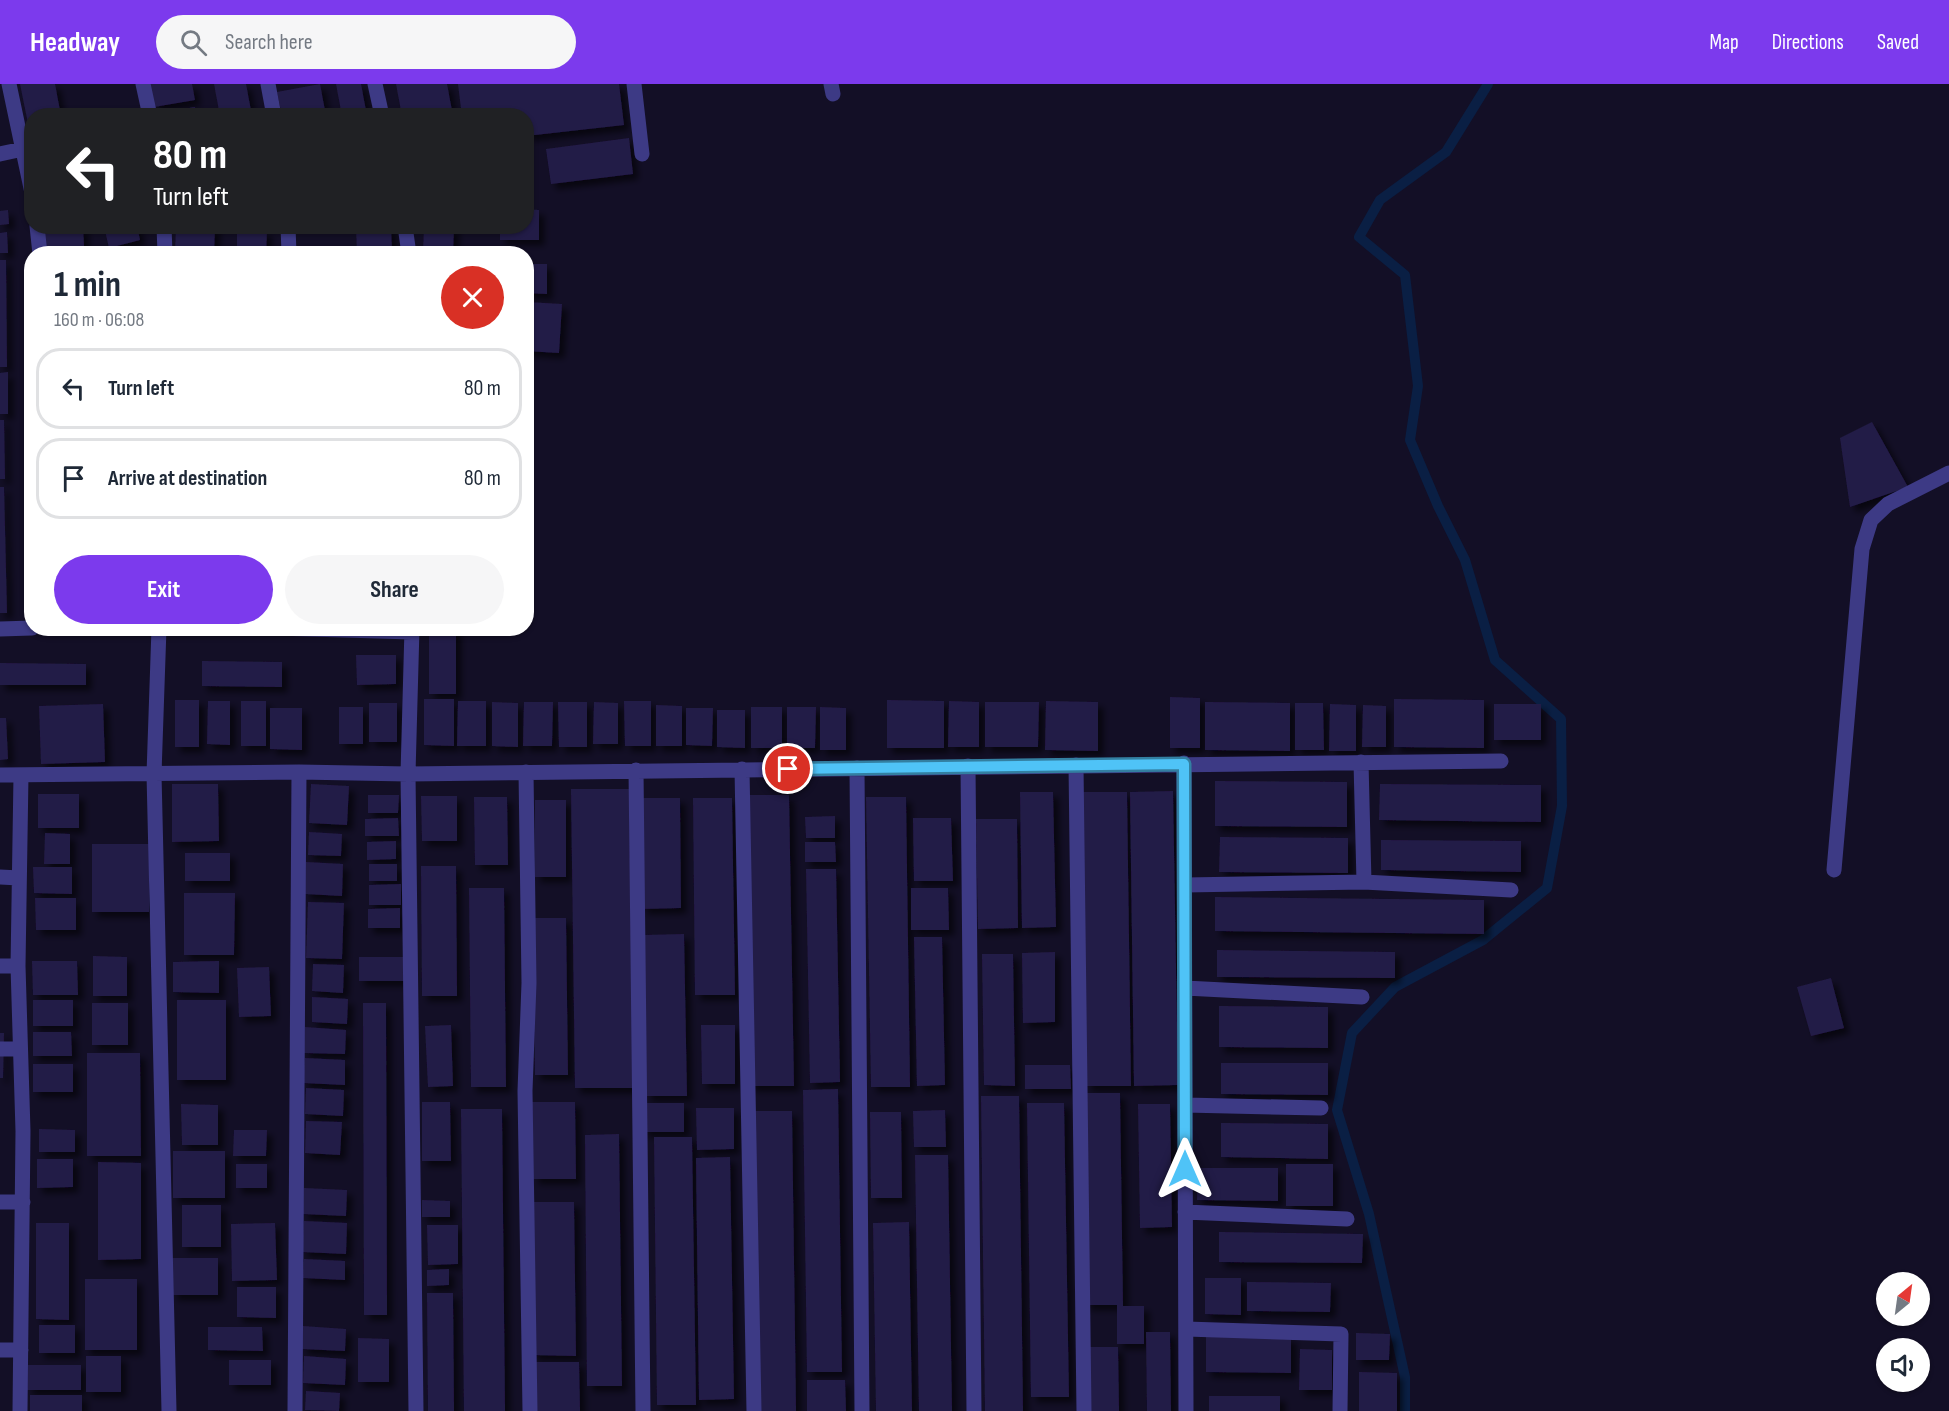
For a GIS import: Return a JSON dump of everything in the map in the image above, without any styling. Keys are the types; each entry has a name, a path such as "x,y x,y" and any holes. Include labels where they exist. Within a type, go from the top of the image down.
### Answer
{"street":[{"path":"9,84 24,154"},
{"path":"143,84 148,108"},
{"path":"268,84 272,108"},
{"path":"375,84 380,108"},
{"path":"634,84 642,154"},
{"path":"0,154 23,149"},
{"path":"1834,870 1862,549 1871,520 1888,504 1949,473"},
{"path":"0,629 24,628"},
{"path":"159,636 154,774 169,1411"},
{"path":"412,636 408,774 416,1411"},
{"path":"0,775 298,772 408,774 1501,761"},
{"path":"1361,762 1364,882"},
{"path":"1184,764 1186,1411"},
{"path":"1076,765 1084,1411"},
{"path":"968,766 974,1411"},
{"path":"857,768 862,1411"},
{"path":"742,769 754,1411"},
{"path":"636,770 643,1411"},
{"path":"295,1411 298,772"},
{"path":"526,772 529,983 525,1091 530,1411"},
{"path":"20,1411 23,1202 18,966 21,775"},
{"path":"0,877 19,878"},
{"path":"1185,885 1364,882 1511,890"},
{"path":"0,966 18,966"},
{"path":"1185,988 1362,997"},
{"path":"0,1049 21,1049"},
{"path":"1185,1105 1321,1108"},
{"path":"0,1202 23,1202"},
{"path":"1185,1212 1347,1219"},
{"path":"1186,1329 1341,1334 1340,1411"},
{"path":"0,1350 21,1350"}],"building":[{"path":"20,84 55,84 60,108 25,108"},
{"path":"149,84 192,84 195,100 154,107"},
{"path":"214,84 246,84 250,108 218,108"},
{"path":"320,84 324,108 280,108 277,92"},
{"path":"336,84 361,84 366,108 340,108"},
{"path":"396,84 447,84 452,108 400,108"},
{"path":"458,84 619,84 624,125 534,135 534,108 461,108"},
{"path":"629,138 633,174 551,184 546,149"},
{"path":"8,210 9,224 0,225 0,211"},
{"path":"534,210 539,210 539,240 500,240 500,234 534,234"},
{"path":"7,232 8,253 0,253 0,233"},
{"path":"44,234 83,234 84,246 45,246"},
{"path":"106,234 139,234 140,240 109,246"},
{"path":"176,234 215,234 214,246 175,246"},
{"path":"237,234 267,234 266,246 237,246"},
{"path":"356,234 391,234 392,246 357,246"},
{"path":"424,234 454,234 453,246 423,246"},
{"path":"0,260 6,260 7,367 0,367"},
{"path":"534,264 547,264 547,294 534,293"},
{"path":"534,302 562,304 559,353 534,351"},
{"path":"8,372 8,414 0,414 0,373"},
{"path":"0,420 4,420 5,479 0,479"},
{"path":"1872,422 1908,487 1850,507 1840,438"},
{"path":"0,487 4,487 7,613 0,613"},
{"path":"429,636 456,636 456,694 429,694"},
{"path":"356,655 396,655 396,684 357,685"},
{"path":"202,661 282,662 282,687 202,686"},
{"path":"0,663 86,664 86,685 0,685"},
{"path":"1170,697 1200,698 1200,748 1170,748"},
{"path":"424,699 454,699 454,746 424,745"},
{"path":"1394,699 1484,700 1484,748 1394,747"},
{"path":"175,700 199,700 199,747 175,747"},
{"path":"887,700 944,701 944,748 887,748"},
{"path":"208,701 230,701 230,745 207,744"},
{"path":"241,701 266,701 266,746 241,746"},
{"path":"458,701 486,701 486,746 457,746"},
{"path":"624,701 651,701 651,746 625,746"},
{"path":"949,701 979,702 979,747 948,747"},
{"path":"1046,701 1098,702 1098,751 1045,750"},
{"path":"492,702 518,703 518,747 492,746"},
{"path":"524,702 553,702 552,746 523,746"},
{"path":"558,702 587,702 587,747 559,747"},
{"path":"594,702 618,703 618,744 593,744"},
{"path":"985,702 1039,702 1038,747 985,747"},
{"path":"1205,702 1290,703 1290,751 1205,750"},
{"path":"369,703 397,703 397,742 369,742"},
{"path":"1295,703 1323,703 1324,750 1295,750"},
{"path":"103,704 105,762 41,764 39,706"},
{"path":"1330,704 1356,705 1356,751 1329,751"},
{"path":"1494,704 1541,704 1541,740 1494,740"},
{"path":"656,705 682,706 682,746 656,746"},
{"path":"1363,705 1386,706 1386,747 1362,747"},
{"path":"339,707 363,707 363,744 339,744"},
{"path":"751,707 782,707 782,748 751,748"},
{"path":"787,707 816,707 815,748 787,748"},
{"path":"820,707 846,708 846,750 820,750"},
{"path":"270,708 302,708 302,750 270,749"},
{"path":"686,708 713,708 712,746 686,745"},
{"path":"717,710 745,710 745,748 717,747"},
{"path":"0,718 6,718 8,759 0,760"},
{"path":"1215,781 1347,782 1347,827 1215,826"},
{"path":"172,784 218,784 219,841 172,842"},
{"path":"311,784 349,786 347,825 309,823"},
{"path":"1380,784 1541,785 1541,822 1379,820"},
{"path":"571,789 629,789 633,1088 575,1088"},
{"path":"1173,791 1178,1085 1134,1086 1130,792"},
{"path":"1020,792 1053,792 1056,927 1022,928"},
{"path":"1081,792 1127,792 1131,1086 1086,1086"},
{"path":"38,794 79,794 79,828 38,828"},
{"path":"368,795 399,795 398,813 368,813"},
{"path":"745,795 789,795 794,1086 749,1086"},
{"path":"421,796 457,796 457,841 422,841"},
{"path":"474,797 507,797 508,865 475,865"},
{"path":"866,797 906,797 910,1087 871,1087"},
{"path":"640,798 680,798 681,908 642,909"},
{"path":"693,798 732,798 735,995 695,995"},
{"path":"535,800 566,800 566,877 535,877"},
{"path":"835,816 835,838 806,838 805,817"},
{"path":"398,818 399,836 365,836 365,819"},
{"path":"913,818 951,818 953,881 914,881"},
{"path":"976,819 1017,819 1018,928 978,929"},
{"path":"309,832 342,834 341,856 308,855"},
{"path":"45,833 70,834 70,864 44,864"},
{"path":"1220,837 1348,838 1348,873 1219,872"},
{"path":"1381,840 1521,841 1521,872 1381,870"},
{"path":"396,841 396,859 367,860 367,842"},
{"path":"805,842 835,842 836,862 805,862"},
{"path":"92,844 149,844 149,912 92,912"},
{"path":"185,853 230,853 230,881 185,881"},
{"path":"306,862 343,864 342,896 305,894"},
{"path":"369,864 397,864 397,881 369,881"},
{"path":"421,866 456,866 457,996 422,996"},
{"path":"33,867 72,867 72,894 34,893"},
{"path":"806,869 836,869 840,1082 810,1083"},
{"path":"401,884 401,905 369,905 369,885"},
{"path":"469,888 504,888 506,1087 471,1087"},
{"path":"911,888 948,888 949,930 911,930"},
{"path":"184,893 235,893 234,955 184,955"},
{"path":"1215,897 1484,900 1484,934 1215,931"},
{"path":"35,898 76,898 76,930 36,930"},
{"path":"308,902 344,903 342,959 306,958"},
{"path":"400,908 400,928 368,928 368,909"},
{"path":"533,918 566,918 568,1075 535,1075"},
{"path":"684,934 687,1096 646,1096 643,935"},
{"path":"914,937 942,937 945,1085 917,1086"},
{"path":"1217,950 1395,952 1395,978 1217,977"},
{"path":"1055,952 1055,1022 1023,1023 1022,953"},
{"path":"982,954 1013,954 1015,1086 984,1085"},
{"path":"93,956 127,957 127,996 93,996"},
{"path":"359,957 404,957 404,981 359,981"},
{"path":"32,961 77,961 78,995 33,995"},
{"path":"219,961 219,993 173,992 173,962"},
{"path":"313,964 344,965 343,993 312,991"},
{"path":"269,967 271,1016 239,1017 237,968"},
{"path":"1831,978 1844,1028 1811,1036 1797,987"},
{"path":"312,997 348,999 347,1024 312,1022"},
{"path":"33,1000 73,1000 73,1026 33,1026"},
{"path":"177,1000 226,1000 226,1080 177,1080"},
{"path":"92,1003 128,1003 128,1045 92,1045"},
{"path":"363,1003 386,1003 387,1315 364,1315"},
{"path":"1219,1006 1328,1007 1328,1048 1219,1047"},
{"path":"451,1025 453,1086 428,1087 425,1026"},
{"path":"701,1025 735,1025 735,1084 702,1084"},
{"path":"305,1027 346,1030 345,1054 304,1053"},
{"path":"33,1032 71,1032 72,1056 33,1056"},
{"path":"0,1033 4,1033 3,1078 0,1078"},
{"path":"87,1053 140,1053 141,1156 87,1156"},
{"path":"305,1058 345,1060 345,1085 303,1083"},
{"path":"1221,1063 1328,1063 1328,1095 1221,1094"},
{"path":"33,1064 73,1064 73,1092 33,1092"},
{"path":"1025,1065 1070,1065 1071,1089 1025,1089"},
{"path":"306,1088 344,1090 343,1116 305,1114"},
{"path":"838,1089 842,1372 807,1372 803,1090"},
{"path":"1082,1093 1120,1093 1123,1306 1144,1306 1144,1344 1117,1344 1117,1305 1085,1305"},
{"path":"981,1096 1019,1096 1023,1411 985,1411"},
{"path":"422,1102 450,1102 451,1161 422,1161"},
{"path":"532,1102 575,1102 576,1179 533,1179"},
{"path":"642,1103 684,1103 684,1132 643,1132"},
{"path":"1027,1103 1064,1103 1069,1397 1031,1397"},
{"path":"181,1104 218,1105 218,1145 182,1145"},
{"path":"1138,1104 1170,1104 1172,1227 1140,1228"},
{"path":"696,1108 734,1108 734,1149 697,1150"},
{"path":"461,1109 502,1109 505,1411 464,1411"},
{"path":"945,1110 946,1147 914,1147 913,1111"},
{"path":"753,1111 792,1111 796,1411 758,1411"},
{"path":"870,1112 901,1112 902,1198 871,1198"},
{"path":"306,1121 342,1122 340,1155 305,1153"},
{"path":"1221,1123 1328,1124 1328,1159 1221,1157"},
{"path":"39,1129 75,1130 75,1152 39,1152"},
{"path":"234,1130 267,1130 266,1156 233,1156"},
{"path":"619,1134 622,1386 587,1386 585,1135"},
{"path":"654,1137 692,1137 696,1405 657,1405"},
{"path":"173,1151 225,1151 225,1198 173,1198"},
{"path":"915,1155 948,1155 952,1411 919,1411"},
{"path":"730,1157 734,1399 699,1400 696,1158"},
{"path":"37,1159 73,1159 73,1187 37,1188"},
{"path":"98,1162 141,1163 141,1259 98,1260"},
{"path":"236,1164 267,1164 267,1188 236,1188"},
{"path":"1286,1164 1333,1164 1333,1206 1286,1206"},
{"path":"1198,1168 1278,1168 1278,1201 1197,1200"},
{"path":"304,1188 347,1190 346,1216 303,1214"},
{"path":"422,1200 450,1201 450,1217 422,1217"},
{"path":"530,1202 574,1202 576,1356 532,1355"},
{"path":"182,1205 221,1205 221,1247 182,1247"},
{"path":"304,1221 347,1223 346,1254 302,1252"},
{"path":"909,1222 912,1411 876,1411 873,1223"},
{"path":"36,1223 69,1223 69,1320 36,1319"},
{"path":"275,1223 277,1280 232,1281 231,1224"},
{"path":"427,1225 458,1225 458,1264 428,1265"},
{"path":"1219,1232 1363,1234 1362,1263 1219,1262"},
{"path":"172,1258 218,1258 218,1295 172,1295"},
{"path":"304,1259 345,1261 345,1280 303,1278"},
{"path":"449,1269 449,1285 427,1286 427,1270"},
{"path":"1205,1278 1241,1278 1241,1315 1205,1314"},
{"path":"85,1279 137,1279 137,1350 85,1350"},
{"path":"1247,1282 1331,1283 1330,1312 1247,1311"},
{"path":"237,1287 276,1287 276,1318 237,1317"},
{"path":"427,1293 453,1293 454,1411 428,1411"},
{"path":"39,1325 75,1325 75,1353 39,1353"},
{"path":"303,1326 346,1329 345,1351 302,1349"},
{"path":"208,1327 262,1327 263,1351 208,1350"},
{"path":"1146,1332 1170,1332 1171,1411 1147,1411"},
{"path":"1356,1333 1390,1334 1389,1360 1356,1360"},
{"path":"1206,1336 1291,1337 1291,1373 1206,1372"},
{"path":"358,1338 389,1339 389,1382 358,1382"},
{"path":"1089,1347 1118,1347 1119,1411 1091,1411"},
{"path":"1300,1349 1332,1350 1332,1390 1299,1390"},
{"path":"86,1356 121,1356 121,1392 86,1392"},
{"path":"304,1356 346,1359 345,1385 303,1383"},
{"path":"229,1360 271,1360 271,1385 229,1385"},
{"path":"525,1362 579,1362 580,1411 525,1411"},
{"path":"28,1365 81,1365 81,1390 27,1390"},
{"path":"1359,1372 1397,1373 1397,1411 1359,1411"},
{"path":"807,1380 845,1380 846,1411 807,1411"},
{"path":"306,1391 340,1393 339,1411 305,1410"},
{"path":"30,1395 82,1395 82,1411 30,1411"},
{"path":"1209,1396 1280,1396 1280,1411 1209,1411"}],"waterway":[{"path":"1405,1411 1405,1377 1369,1214 1337,1110 1352,1033 1395,987 1483,940 1547,888 1562,806 1561,719 1495,660 1465,560 1438,506 1410,440 1418,386 1405,275 1359,237 1380,200 1446,152 1488,84"}],"route":[{"path":"788,769 1184,764 1185,1169"}]}
